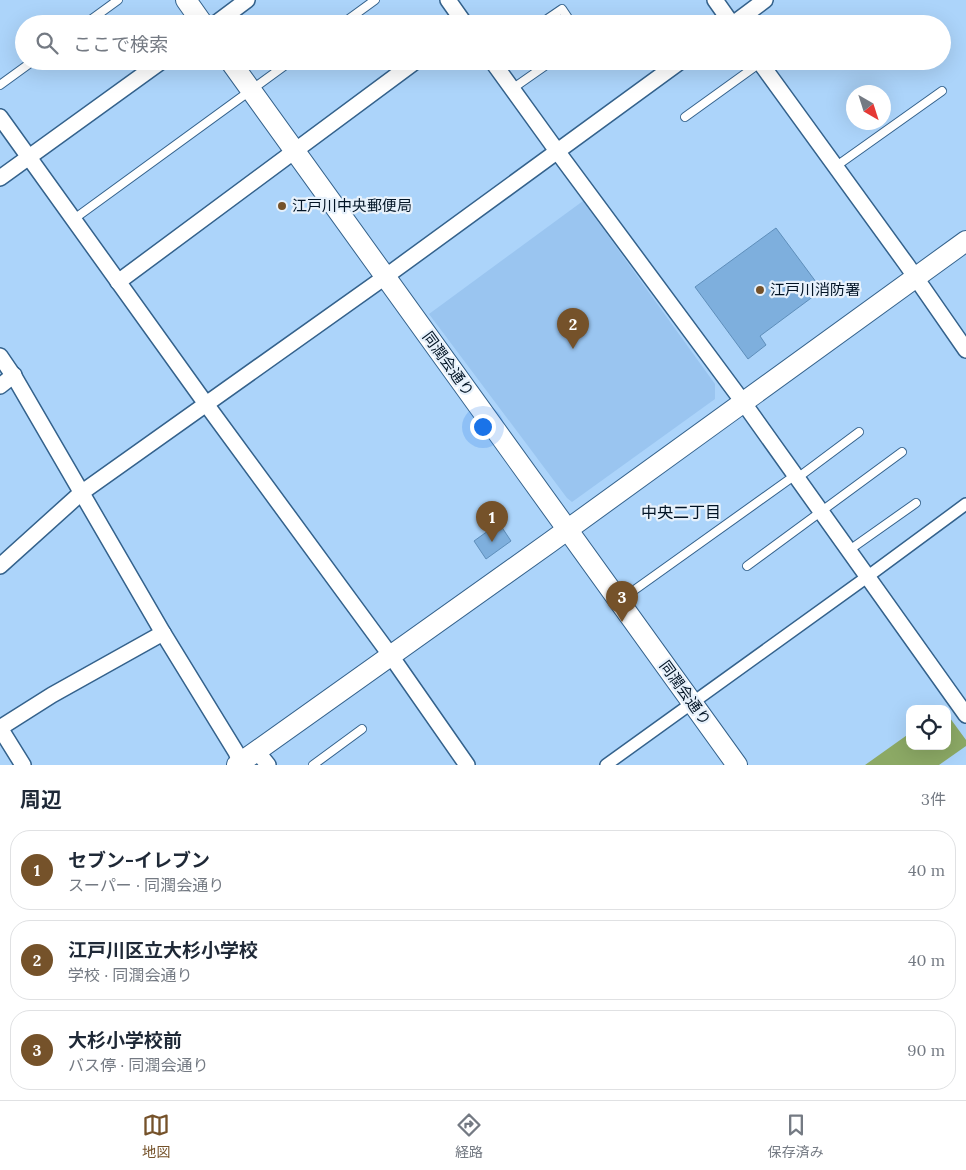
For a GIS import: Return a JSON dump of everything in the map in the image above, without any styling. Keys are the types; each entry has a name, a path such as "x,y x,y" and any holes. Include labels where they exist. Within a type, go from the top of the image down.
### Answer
{"street":[{"path":"186,0 197,15"},
{"path":"226,15 247,0"},
{"path":"448,0 459,15"},
{"path":"715,0 726,15"},
{"path":"744,15 765,0"},
{"path":"0,178 150,70"},
{"name":"同潤会通り","path":"237,70 737,765"},
{"path":"118,282 404,70"},
{"path":"498,70 742,402 966,715"},
{"path":"0,566 81,493 385,277 669,70"},
{"path":"765,70 964,344"},
{"path":"0,117 206,404 391,656 467,765"},
{"path":"0,356 14,375 163,633 236,752 239,764 262,758 391,656 966,241"},
{"path":"0,386 14,375"},
{"path":"606,765 966,504"},
{"path":"23,765 0,728 52,695 163,633"}],"lane":[{"path":"97,15 118,0"},
{"path":"354,15 375,0"},
{"path":"553,15 562,9 566,15"},
{"path":"0,85 21,70"},
{"path":"74,219 278,70"},
{"path":"512,89 539,70"},
{"path":"686,117 748,70"},
{"path":"835,167 942,91"},
{"path":"618,601 859,432"},
{"path":"747,566 902,452"},
{"path":"848,551 916,503"},
{"path":"313,765 362,729"}],"shaded area":[{"path":"583,201 715,384 715,399 572,502 567,498 429,314"}],"green space":[{"path":"951,719 966,740 966,746 939,765 865,765 906,736 906,750 951,750"}],"building":[{"path":"776,228 822,290 760,336 766,345 748,359 695,287"},
{"path":"499,523 511,541 486,559 474,541"}],"place":[{"name":"江戸川中央郵便局","path":"282,206"},
{"name":"江戸川消防署","path":"760,290"},
{"name":"江戸川区立大杉小学校","path":"573,349"},
{"name":"セブン-イレブン","path":"492,542"},
{"name":"大杉小学校前","path":"622,622"}],"district":[{"name":"中央二丁目","path":"681,512"}]}
